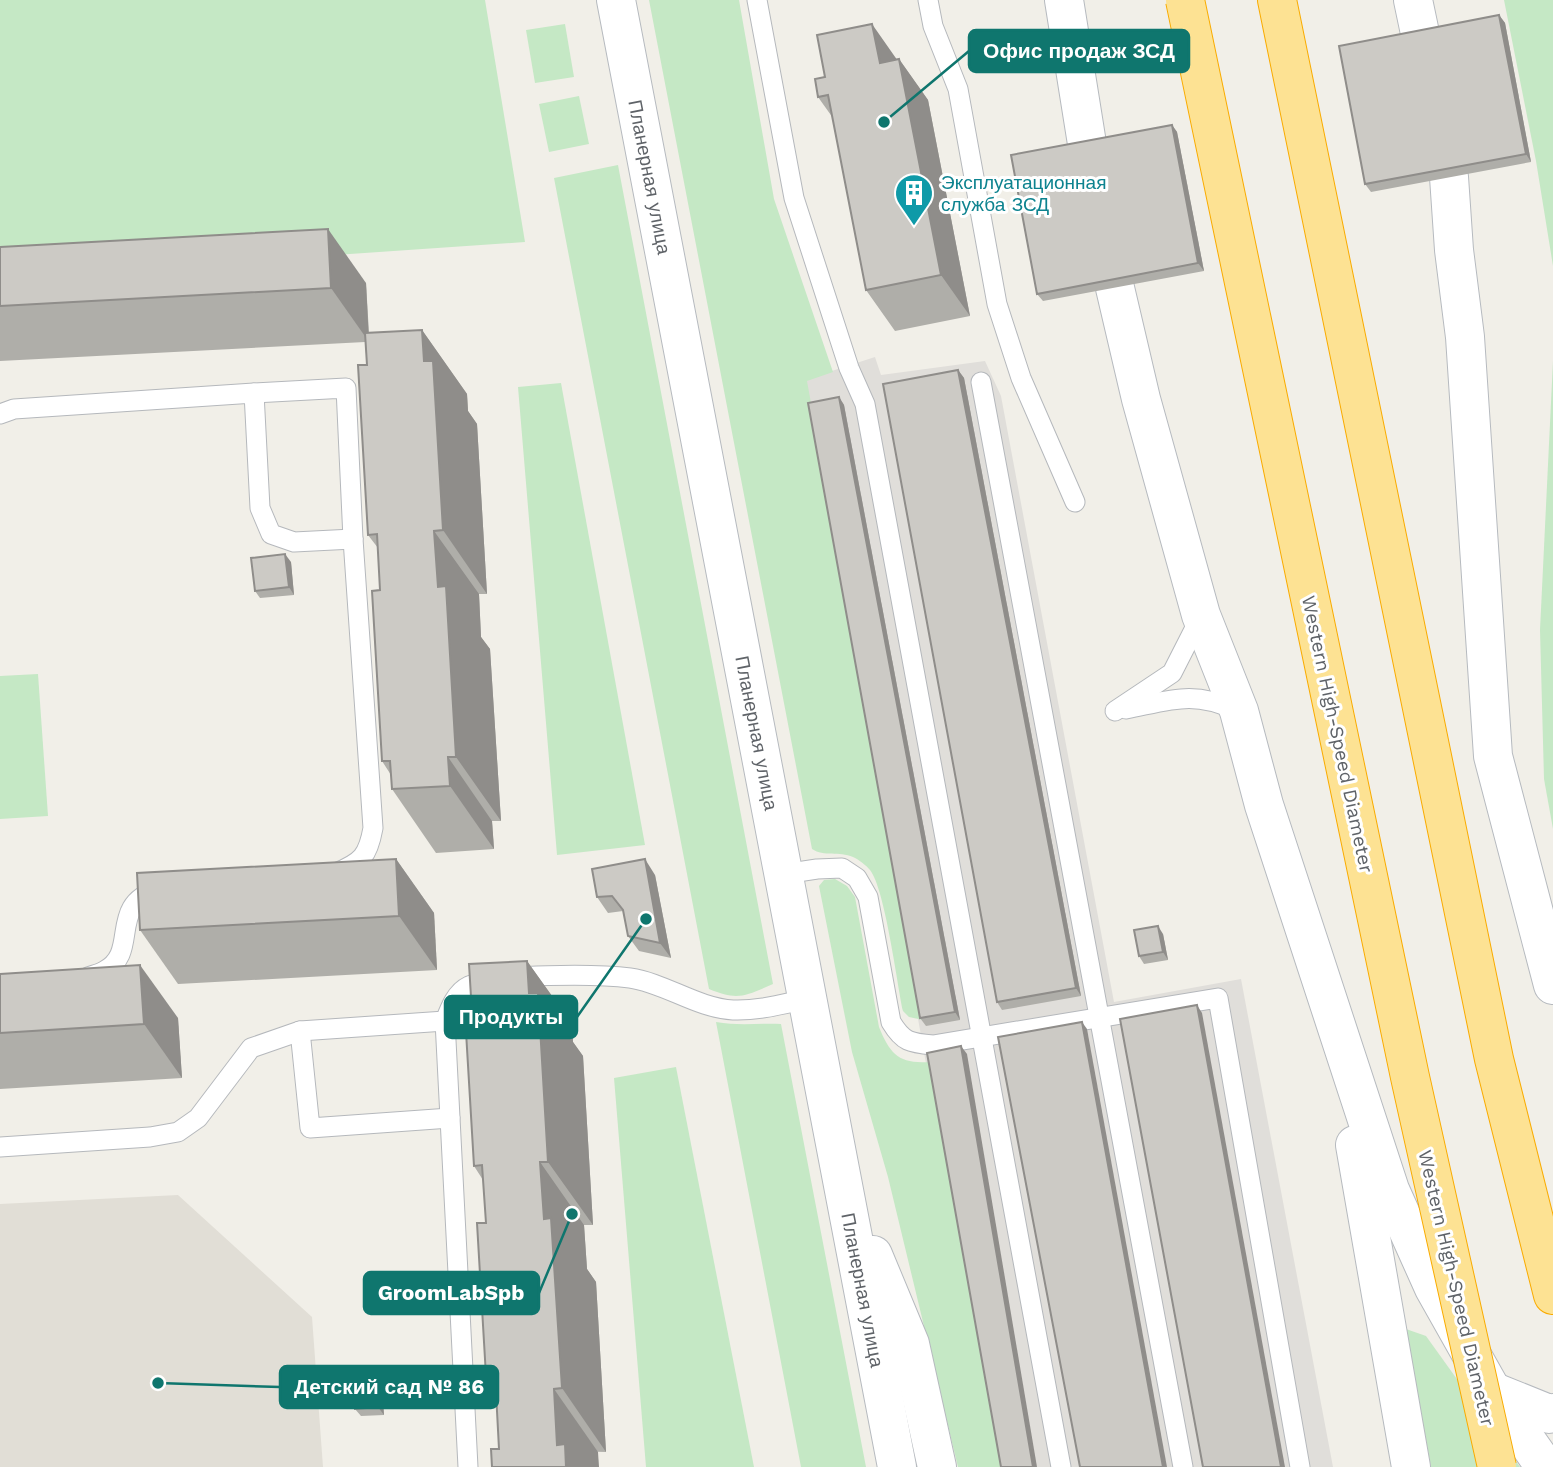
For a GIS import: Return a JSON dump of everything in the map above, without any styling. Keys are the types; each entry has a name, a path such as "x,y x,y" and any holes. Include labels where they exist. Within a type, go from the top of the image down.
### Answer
{"highway":[{"name":"Western High-Speed Diameter","path":"1185,0 1410,1077 1497,1467"},
{"path":"1277,0 1494,1059 1553,1295"}],"main road":[{"name":"Планерная улица","path":"616,0 897,1467"},
{"path":"1064,0 1088,150"},
{"path":"1413,0 1421,38"},
{"path":"1449,177 1454,250 1465,337 1493,756 1553,985"},
{"path":"1115,288 1140,399 1201,615 1239,711 1264,805 1390,1189 1434,1288 1492,1391 1545,1467"},
{"path":"1334,1022 1411,1467"},
{"path":"842,1181 910,1344 937,1467"},
{"path":"1492,1391 1549,1414 1553,1412"}],"lane":[{"path":"757,0 794,198 849,368 865,404 1061,1467"},
{"path":"928,0 933,26 958,89 997,303 1021,378 1075,502"},
{"path":"981,383 1183,1467"},
{"path":"0,414 14,409 346,388 353,540 373,828 369,849 356,864 335,873 322,874"},
{"path":"254,393 260,508 271,534 294,542 353,540"},
{"path":"1201,615 1172,673 1115,711 1182,698 1213,699 1239,711"},
{"path":"785,874 842,868 857,878 868,897 891,1022 900,1037 914,1044 933,1045 1218,998 1300,1467"},
{"path":"72,979 107,970 120,954 129,910 144,894 178,886"},
{"path":"468,1467 445,1021 452,1003 467,986 495,979 573,976 631,978 731,1010 763,1008 807,999"},
{"path":"0,1147 150,1137 178,1132 198,1118 251,1048 300,1031 445,1021"},
{"path":"300,1031 310,1128 450,1118"}],"shaded area":[{"path":"875,357 881,375 985,361 1001,396 1114,1002 1241,979 1333,1467 998,1467 804,380"},
{"path":"178,1195 312,1317 323,1467 0,1467 0,1204"}],"green space":[{"path":"0,0 485,0 525,242 0,278"},
{"path":"649,0 739,0 774,199 833,372 807,381 923,1020 909,1017 903,1011 881,896 870,870 853,857 812,849"},
{"path":"1504,0 1553,0 1553,266 1536,161"},
{"path":"565,24 574,77 535,83 526,30"},
{"path":"579,96 589,144 549,152 539,104"},
{"path":"618,165 773,984 741,996 709,989 554,178"},
{"path":"1553,361 1553,829 1544,779 1540,630"},
{"path":"561,383 645,845 557,855 518,387"},
{"path":"38,674 48,816 0,819 0,676"},
{"path":"835,879 847,886 855,897 879,1027 887,1044 903,1059 929,1062 1002,1467 958,1467 888,1177 852,1052 819,886 824,880"},
{"path":"716,1022 781,1024 866,1467 801,1467"},
{"path":"676,1067 754,1467 646,1467 614,1078"},
{"path":"1406,1329 1426,1336 1520,1467 1431,1467"}],"building":[{"path":"1499,15 1526,154 1365,184 1339,46"},
{"name":"Эксплуатационная служба ЗСД","path":"872,24 880,63 899,59 941,275 866,290 828,95 818,97 815,79 825,77 817,35"},
{"path":"1172,125 1198,263 1037,294 1011,155"},
{"path":"328,229 331,288 0,306 0,247"},
{"path":"422,330 424,361 433,361 443,530 434,531 438,587 446,586 456,757 448,757 450,786 392,789 390,761 382,761 372,591 380,590 377,534 368,535 358,365 367,365 365,333"},
{"path":"958,370 1076,988 997,1002 883,384"},
{"path":"839,397 955,1012 920,1018 808,403"},
{"path":"285,554 289,587 255,591 251,558"},
{"path":"396,859 399,916 140,930 137,873"},
{"path":"645,859 660,943 628,936 623,910 612,896 597,897 592,869"},
{"path":"1158,926 1163,952 1139,956 1134,930"},
{"path":"527,961 529,993 538,993 548,1162 540,1162 544,1219 551,1218 562,1388 554,1389 557,1445 565,1444 566,1467 492,1467 491,1449 499,1449 496,1392 487,1393 477,1223 486,1223 482,1165 474,1166 464,998 471,997 469,964"},
{"path":"140,965 144,1024 0,1033 0,974"},
{"path":"1197,1005 1281,1467 1203,1467 1120,1019"},
{"path":"1082,1022 1163,1467 1080,1467 998,1037"},
{"path":"961,1046 1033,1467 1001,1467 927,1053"},
{"path":"376,1382 378,1407 355,1409 354,1384"}],"place":[{"name":"Офис продаж ЗСД","path":"884,122"},
{"name":"Эксплуатационная служба ЗСД","path":"914,227"},
{"name":"Продукты","path":"646,919"},
{"name":"GroomLabSpb","path":"572,1214"},
{"name":"Детский сад № 86","path":"158,1383"}]}
